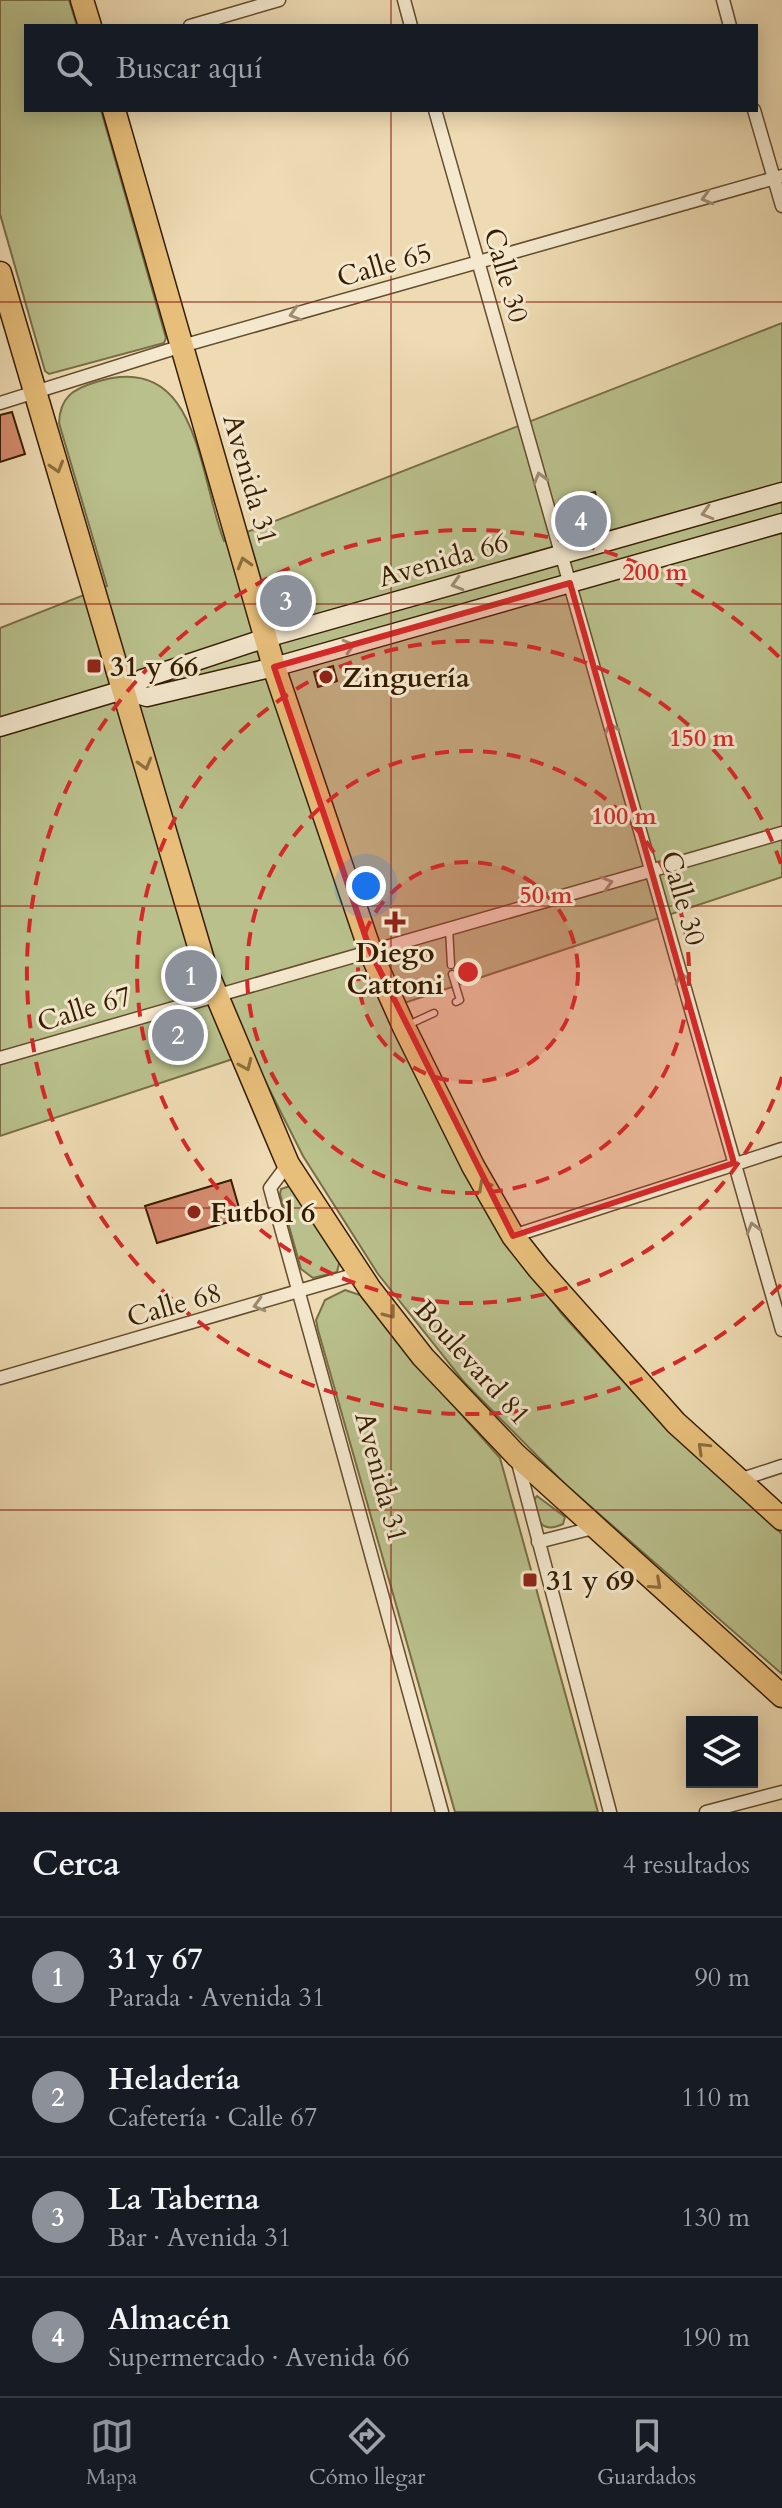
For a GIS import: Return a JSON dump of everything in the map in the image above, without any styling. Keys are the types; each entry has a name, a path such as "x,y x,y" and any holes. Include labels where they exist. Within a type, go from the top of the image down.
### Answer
{"highway":[{"path":"82,0 89,24"},
{"name":"Avenida 31","path":"115,112 274,667 371,953"},
{"path":"0,273 214,994"},
{"path":"371,953 404,1027 513,1236 623,1367 736,1481 782,1519"},
{"name":"Boulevard 81","path":"214,994 288,1164 360,1273 423,1357 516,1455 593,1528 782,1696"}],"main road":[{"name":"Avenida 66","path":"0,727 123,690 142,679 266,638 782,492"},
{"name":"Avenida 66","path":"123,690 147,697 274,667 782,523"}],"street":[{"path":"197,24 279,0"},
{"path":"404,0 410,24"},
{"path":"723,0 729,24"},
{"name":"Calle 30","path":"436,112 782,1330"},
{"path":"755,112 778,178 782,206"},
{"name":"Calle 65","path":"0,403 182,346 778,178"},
{"name":"Calle 67","path":"0,1058 782,833"},
{"path":"513,1236 782,1149"},
{"name":"Avenida 31","path":"288,1164 270,1188 442,1812"},
{"name":"Calle 68","path":"1,1374 300,1293 360,1273"},
{"path":"516,1455 610,1812"},
{"path":"736,1481 782,1466"},
{"path":"538,1542 593,1528"},
{"path":"706,1812 782,1792"}],"lane":[{"path":"449,928 451,965"},
{"path":"452,974 452,984 460,1000 456,1002"},
{"path":"404,1027 434,1013"}],"highlighted area":[{"path":"570,583 734,1163 513,1236 371,953 274,667"}],"green space":[{"path":"0,0 69,0 76,24 24,24 24,112 102,112 166,338 164,343 49,374 45,371 0,214"},
{"path":"782,323 782,877 386,1009 492,1221 562,1314 644,1404 782,1534 782,1674 566,1485 465,1383 378,1274 303,1156 251,1053 0,1136 0,628 107,586 59,423 65,400 74,391 88,385 130,377 156,384 175,400 189,424 224,541"},
{"path":"290,1186 340,1260 337,1272 313,1278 301,1269 280,1194 281,1189"},
{"path":"345,1290 366,1297 408,1354 500,1458 598,1812 455,1812 318,1330 316,1320 325,1300"},
{"path":"537,1496 565,1517 563,1524 550,1527 541,1524 531,1503"}],"building":[{"path":"12,412 25,454 0,462 0,415"},
{"path":"595,492 602,518 578,524 571,498"},
{"path":"290,593 296,612 280,606 277,597"},
{"name":"Zinguería","path":"333,666 337,681 318,687 314,672"},
{"path":"186,1025 190,1039 170,1046 165,1032"},
{"name":"Futbol 6","path":"231,1180 242,1218 157,1243 145,1206"}],"place":[{"name":"Almacén","path":"581,521"},
{"name":"La Taberna","path":"286,601"},
{"name":"31 y 66","path":"94,666"},
{"name":"Zinguería","path":"326,677"},
{"name":"Diego Cattoni","path":"395,922"},
{"name":"31 y 67","path":"191,976"},
{"name":"Heladería","path":"178,1035"},
{"name":"Futbol 6","path":"194,1212"},
{"name":"31 y 69","path":"530,1580"}]}
